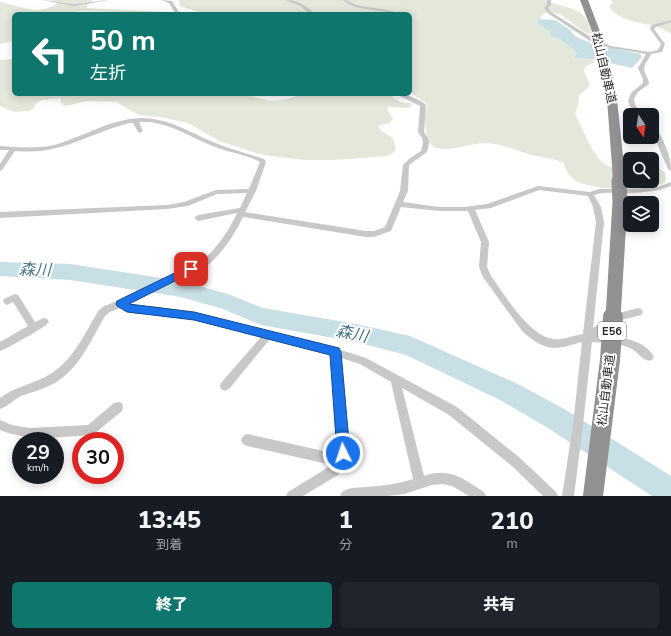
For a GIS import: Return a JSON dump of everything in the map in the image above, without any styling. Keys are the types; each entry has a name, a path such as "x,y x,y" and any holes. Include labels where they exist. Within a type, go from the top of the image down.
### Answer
{"highway":[{"name":"松山自動車道","path":"584,0 597,34 607,70 612,99 620,202 610,353 593,496"}],"street":[{"path":"44,0 74,5 107,0"},
{"path":"162,0 171,2 177,12"},
{"path":"288,0 301,5 310,12"},
{"path":"344,0 350,4 391,12"},
{"path":"549,0 549,5 546,8 550,13 592,40 610,46 649,53 660,51 663,44 652,29 654,26 671,21"},
{"path":"635,108 632,104 630,96 633,92 646,84 641,66 647,59 649,53"},
{"path":"198,218 242,212 374,234 388,229 404,191 406,165 424,152 426,143 421,132 423,105 404,96"},
{"path":"135,121 140,131"},
{"path":"0,148 12,149 52,147 121,123 135,121 168,123 191,132 215,145 262,160 264,162 234,229 213,257 205,263 107,308 102,313 76,357 65,370 49,380 26,388 0,404"},
{"path":"102,130 106,138"},
{"path":"659,139 671,169"},
{"path":"0,169 12,149"},
{"path":"398,204 439,209 471,208 488,206 538,188 590,194 599,191 658,189 671,184"},
{"path":"0,215 167,207 185,204 216,192 252,191"},
{"path":"568,496 578,425 600,222 600,213 590,194"},
{"path":"471,208 485,242 484,272 531,334 539,339 554,344 588,337 624,341 637,347 649,357"},
{"path":"7,301 15,297 34,328"},
{"path":"125,301 127,308 194,316 269,334 363,361 453,411 516,462 552,496"},
{"path":"588,337 618,317 638,312"},
{"path":"0,347 44,322"},
{"path":"226,386 269,334"},
{"path":"292,496 334,471 342,461 343,453 336,352"},
{"path":"395,379 420,483"},
{"path":"0,424 12,430 30,433 90,430 118,407"},
{"path":"248,440 342,461"},
{"path":"346,496 351,493 366,494 404,488 432,479 454,480 480,496"}],"shaded area":[{"path":"50,0 93,0 87,8 166,12 12,12 12,41 0,44 0,2 28,9 42,10 49,8 57,2"},
{"path":"177,0 545,0 574,10 582,14 587,20 592,34 586,33 560,14 544,13 537,23 551,32 550,35 560,39 577,53 574,58 591,59 595,62 585,67 584,71 590,85 579,95 578,106 575,113 588,142 603,163 610,167 623,168 623,188 639,188 622,189 587,185 575,181 569,174 564,163 560,161 531,155 491,143 480,143 446,149 434,147 428,140 425,128 425,114 428,105 412,93 412,12 198,12 180,6 179,1"},
{"path":"610,0 671,0 671,34 656,27 623,18 609,7 613,2"},
{"path":"12,59 12,96 251,96 264,100 275,101 295,96 391,96 402,102 411,103 412,106 408,108 389,107 387,109 393,119 389,123 378,126 380,130 393,138 396,148 394,152 388,156 334,160 303,160 256,153 219,141 188,123 160,117 139,115 116,102 87,101 66,106 60,103 61,98 42,100 36,103 34,108 29,111 15,112 0,106 0,60"},
{"path":"659,169 665,172 665,183 659,185"}],"water":[{"path":"539,19 555,20 569,29 575,36 592,44 640,54 642,57 632,68 591,59 574,58 577,53 560,39 549,35 551,32 537,23"}],"waterway":[{"name":"森川","path":"0,269 70,272 181,289 228,302 261,316 356,333 410,346 509,392 557,419 671,492"}],"route":[{"path":"191,269 121,304 127,308 136,310 152,310 194,316 336,352 343,453"}]}
